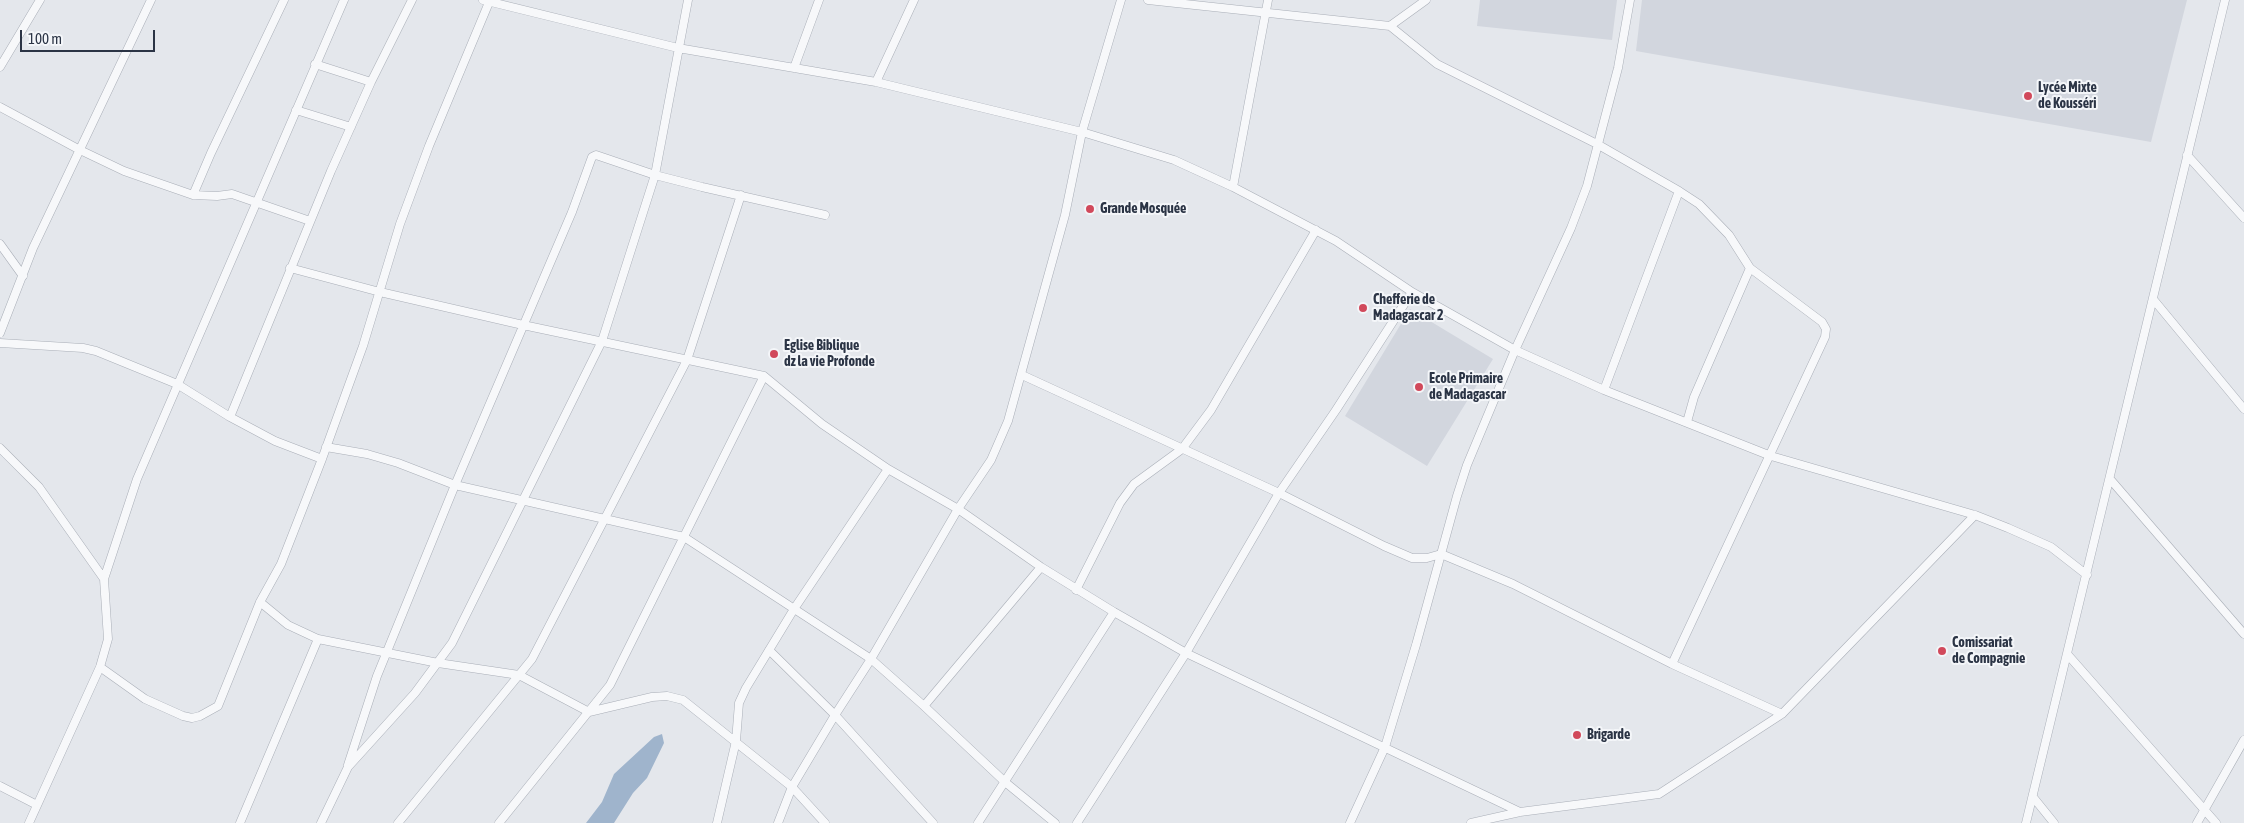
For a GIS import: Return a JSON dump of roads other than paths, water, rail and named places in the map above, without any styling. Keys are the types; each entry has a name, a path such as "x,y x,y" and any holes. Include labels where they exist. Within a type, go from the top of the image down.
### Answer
{"street":[{"path":"0,67 40,0"},
{"path":"0,333 33,248 152,0"},
{"path":"193,195 284,0"},
{"path":"29,823 100,667 108,639 104,579 137,479 344,0"},
{"path":"230,417 290,268 351,127 412,0"},
{"path":"348,767 389,723 438,663 452,642 602,341 655,175 688,0"},
{"path":"794,68 819,0"},
{"path":"876,82 914,0"},
{"path":"778,823 792,788 871,659 958,510 991,460 1008,421 1065,215 1082,132 1121,0"},
{"path":"1148,0 1390,26 1437,64 1597,144 1679,190 1698,204 1729,235 1750,268 1822,322 1826,329 1825,337 1771,456 1672,664"},
{"path":"1233,188 1268,0"},
{"path":"1390,26 1426,0"},
{"path":"1350,823 1385,747 1467,465 1515,350 1570,228 1586,186 1618,68 1630,0"},
{"path":"2026,823 2068,655 2224,0"},
{"path":"100,667 145,699 183,716 192,718 210,712 218,706 260,602 281,564 322,459 363,346 400,224 428,146 487,1 678,48 876,82 1082,132 1174,160 1336,240 1412,292 1515,350 1604,390 1771,456 1975,515 2051,547 2087,575"},
{"path":"315,64 371,82"},
{"path":"0,106 80,150 124,171 193,195 217,196 232,194 310,221"},
{"path":"296,110 351,127"},
{"path":"321,823 348,767 386,652 454,485 572,212 592,156 596,155 655,175 824,215"},
{"path":"2188,155 2244,218"},
{"path":"1604,390 1679,190"},
{"path":"398,823 532,659 687,360 741,195"},
{"path":"1076,590 1120,503 1129,490 1156,466 1182,449 1211,410 1316,230"},
{"path":"0,244 23,276"},
{"path":"290,268 380,292 523,325 764,376 822,424 888,469 958,510 1076,590 1114,612 1186,653 1520,812"},
{"path":"1687,422 1694,397 1750,268"},
{"path":"1077,823 1186,653 1279,493 1336,410 1412,292"},
{"path":"2153,299 2244,409"},
{"path":"0,343 83,348 96,351 178,384 230,417 275,441 322,459"},
{"path":"499,823 590,712 610,684 764,376"},
{"path":"1022,376 1279,493 1384,546 1412,558 1427,558 1441,554 1513,584 1672,664 1782,714"},
{"path":"326,447 367,454 398,463 454,485 521,502 684,537 871,659 1005,782 1055,823"},
{"path":"0,448 39,488 104,579"},
{"path":"717,823 736,741 739,703 794,609 888,469"},
{"path":"2110,479 2244,634"},
{"path":"1471,823 1520,812 1659,794 1782,714 1975,515"},
{"path":"924,706 1041,567"},
{"path":"260,602 288,626 318,639 438,663 519,675 590,712 652,698 683,700 792,788 825,823"},
{"path":"978,823 1114,612"},
{"path":"240,823 318,639"},
{"path":"769,650 835,715 933,823"},
{"path":"2068,655 2216,823"},
{"path":"2197,823 2244,740"},
{"path":"0,786 37,805"},
{"path":"2033,797 2054,823"}],"water":[{"path":"662,734 664,743 647,778 633,793 614,823 586,823 602,802 614,774 654,737"}],"place":[{"name":"Lycée Mixte de Kousséri","path":"2028,96"},
{"name":"Grande Mosquée","path":"1090,209"},
{"name":"Chefferie de Madagascar 2","path":"1363,308"},
{"name":"Eglise Biblique dz la vie Profonde","path":"774,354"},
{"name":"Ecole Primaire de Madagascar","path":"1419,387"},
{"name":"Comissariat de Compagnie","path":"1942,651"},
{"name":"Brigarde","path":"1577,735"}]}
